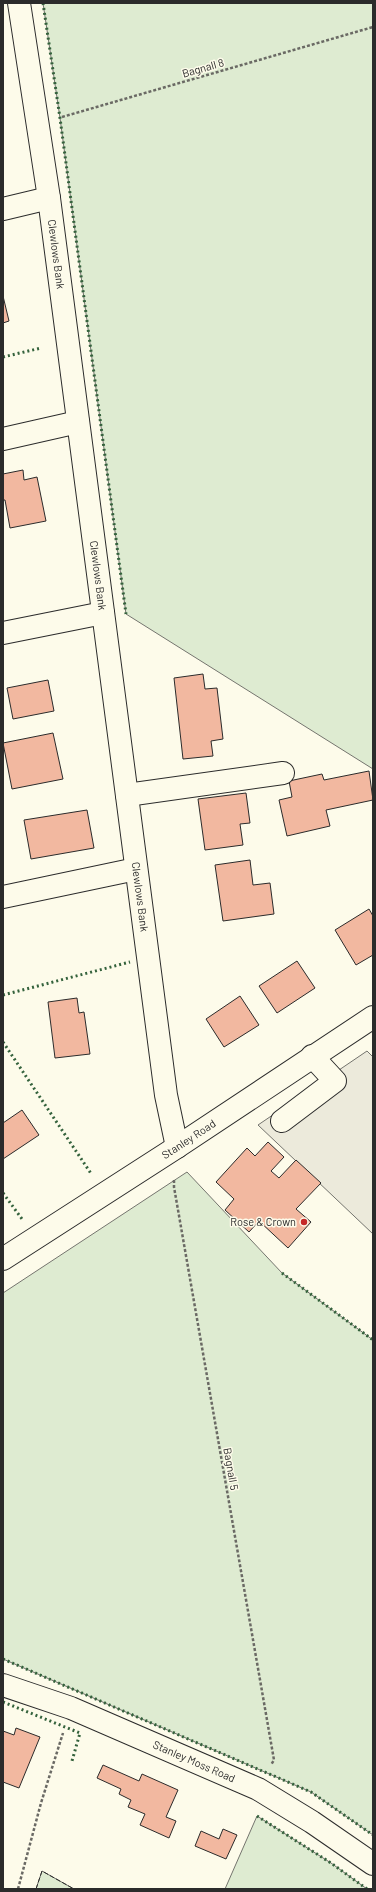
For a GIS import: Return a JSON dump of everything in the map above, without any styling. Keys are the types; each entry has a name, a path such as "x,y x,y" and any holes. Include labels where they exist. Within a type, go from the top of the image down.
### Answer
{"street":[{"name":"Clewlows Bank","path":"19,3 49,198 166,1095 177,1147"},
{"path":"3,209 49,198"},
{"path":"3,439 78,422"},
{"path":"3,633 103,613"},
{"path":"127,795 283,773"},
{"path":"3,897 136,869"},
{"name":"Stanley Road","path":"3,1259 177,1147 312,1056 373,1017"},
{"path":"282,1121 335,1081 312,1056"},
{"name":"Stanley Moss Road","path":"3,1685 71,1708 258,1789 312,1822 373,1864"}],"path":[{"name":"Bagnall 8","path":"38,124 373,27"},
{"name":"Bagnall 5","path":"177,1147 174,1187 274,1760 258,1789"},
{"path":"18,1889 41,1803 71,1708"}],"green space":[{"path":"43,3 373,3 373,769 126,614 60,118"},
{"path":"187,1172 282,1273 373,1340 373,1835 311,1792 3,1659 3,1293"},
{"path":"257,1816 331,1863 367,1889 225,1889"},
{"path":"42,1871 74,1889 36,1889"}],"shaded area":[{"path":"367,1051 373,1057 373,1234 258,1125"}],"building":[{"path":"3,296 9,321 3,323"},
{"path":"23,470 24,480 37,477 46,521 10,528 5,500 3,500 3,474"},
{"path":"203,674 205,689 217,688 223,739 211,741 213,756 183,759 174,678"},
{"path":"48,680 54,711 13,719 7,688"},
{"path":"53,733 63,779 12,789 3,743"},
{"path":"369,771 373,800 326,810 330,826 287,836 279,800 292,797 289,781 322,774 324,780"},
{"path":"246,793 250,823 240,824 243,845 205,850 198,799"},
{"path":"87,810 94,848 31,859 24,820"},
{"path":"250,860 253,885 270,883 274,914 223,921 215,865"},
{"path":"369,909 373,916 373,955 356,965 335,930"},
{"path":"297,961 315,988 277,1013 259,986"},
{"path":"240,996 259,1025 224,1047 206,1019"},
{"path":"77,998 79,1013 84,1012 90,1054 55,1058 48,1002"},
{"path":"22,1110 39,1135 3,1159 3,1123"},
{"path":"268,1142 284,1157 271,1171 279,1178 296,1160 321,1183 296,1209 311,1222 288,1248 259,1221 249,1232 225,1210 234,1199 216,1182 247,1148 255,1156"},
{"path":"16,1728 40,1737 19,1788 3,1782 3,1731 14,1735"},
{"path":"103,1765 139,1781 142,1774 178,1790 166,1817 176,1821 169,1838 140,1825 145,1814 128,1807 131,1800 119,1794 121,1789 97,1778"},
{"path":"223,1829 237,1835 226,1859 195,1846 201,1831 219,1839"}],"hedge":[{"path":"43,3 60,118 126,614"},
{"path":"3,357 41,348"},
{"path":"3,995 130,962"},
{"path":"3,1042 92,1175"},
{"path":"3,1193 22,1219"},
{"path":"282,1273 373,1340"},
{"path":"3,1659 311,1792 373,1835"},
{"path":"3,1702 80,1733 72,1761"},
{"path":"257,1816 331,1863 367,1889"}],"fence":[{"path":"36,1889 42,1871 74,1889"}],"place":[{"name":"Rose & Crown","path":"304,1222"}]}
